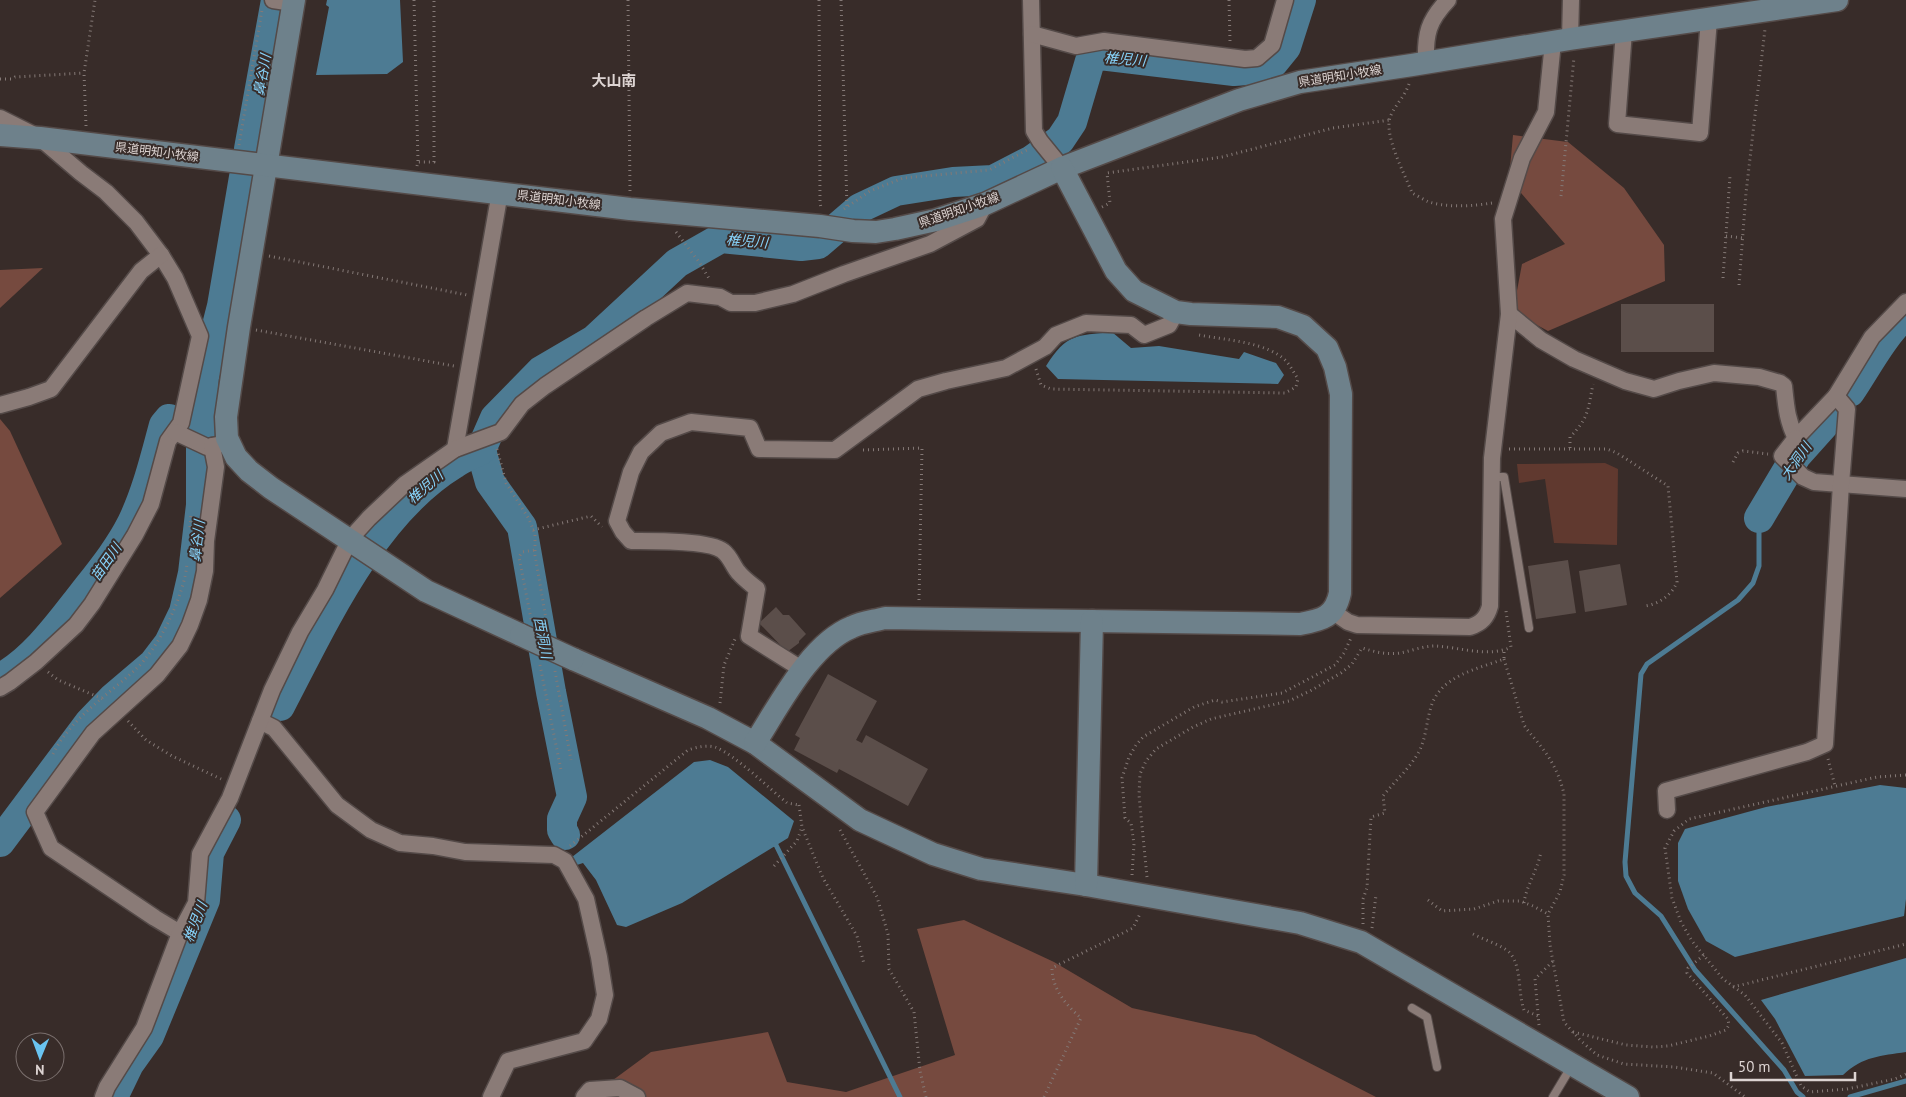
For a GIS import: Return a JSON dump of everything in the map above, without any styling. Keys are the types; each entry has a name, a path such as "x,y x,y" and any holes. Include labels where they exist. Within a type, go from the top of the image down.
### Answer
{"street":[{"path":"755,743 810,658 827,641 852,626 885,618 1300,624 1321,620 1338,603 1340,593 1341,394 1335,367 1327,348 1303,326 1278,317 1176,312 1134,291 1116,271 1059,164 1034,131 1031,0"},
{"path":"1032,34 1076,46 1104,41 1245,59 1257,58 1272,45 1285,0"},
{"path":"1419,64 1425,48 1429,24 1448,0"},
{"path":"1332,611 1356,625 1470,627 1484,620 1490,606 1493,450 1509,314 1503,219 1522,158 1546,112 1566,40 1571,0"},
{"name":"県道明知小牧線","path":"0,135 266,164 630,209 824,219 853,231 876,232 895,230 936,220 985,204 1059,164 1291,84 1624,31 1837,0"},
{"path":"180,933 154,918 51,848 35,812 93,733 157,675 180,646 200,600 205,571 206,541 216,467 216,445 226,417 266,164 282,3"},
{"path":"1624,31 1617,124 1700,133 1709,19"},
{"path":"0,118 40,138 106,192 136,222 161,255 175,278 200,336 181,424 168,441 150,504 135,535 87,612 76,625 36,662 0,688"},
{"path":"455,449 500,192"},
{"path":"103,1097 144,1028 180,933 196,903 200,854 230,798 272,690 300,632 354,542 405,484 455,449 501,432 522,404 545,386 646,318 687,293 720,297 730,303 755,303 794,294 844,274 930,244 978,219 985,204"},
{"path":"0,404 29,397 52,388 141,271 161,255"},
{"path":"1906,302 1872,337 1836,396 1796,438 1788,462 1803,477 1814,482 1906,489"},
{"path":"803,670 749,636 757,589 739,573 722,550 674,541 631,541 623,532 617,521 631,472 641,452 661,433 691,422 750,428 760,449 835,450 918,389 1006,368 1045,347 1056,335 1086,323 1131,325 1144,335 1169,325 1176,312"},
{"path":"1509,314 1541,340 1574,359 1625,381 1654,389 1714,373 1759,377 1780,383 1784,386 1786,412 1796,438"},
{"path":"1667,810 1666,791 1807,752 1825,744 1840,484 1847,410 1836,396"},
{"path":"175,432 190,440 216,445 236,456 248,471 271,488 426,590 521,635 563,661 718,724 755,743 860,820 933,854 981,869 1086,885 1300,923 1361,942 1628,1097"},
{"path":"1086,885 1092,621"},
{"path":"260,721 274,728 337,804 371,830 400,844 433,846 465,852 554,855 565,861 586,899 599,956 605,995 599,1019 584,1040 508,1061 491,1097"},
{"path":"584,1097 590,1090 620,1088 637,1097"}],"lane":[{"path":"1492,477 1504,477 1529,628"},
{"path":"1412,1008 1427,1017 1438,1067"},
{"path":"1553,1097 1572,1066"}],"path":[{"path":"87,144 84,73 94,0"},
{"path":"408,166 417,167 418,162 414,0"},
{"path":"418,162 434,162 434,0"},
{"path":"628,0 630,209"},
{"path":"819,0 820,201 824,219"},
{"path":"841,0 847,208"},
{"path":"1229,0 1231,57"},
{"path":"236,161 282,3"},
{"path":"1739,285 1749,166 1767,11"},
{"path":"1561,196 1566,40"},
{"path":"1419,64 1405,94 1390,116 1390,136 1412,193 1430,202 1452,205 1474,206 1508,201"},
{"path":"0,79 84,73"},
{"path":"1086,214 1110,203 1107,173 1222,157 1333,128 1390,120"},
{"path":"840,210 847,208 870,191 903,178 989,170 1042,143"},
{"path":"1723,278 1730,176"},
{"path":"1726,236 1743,238"},
{"path":"688,249 699,262"},
{"path":"251,252 482,298"},
{"path":"239,327 470,368"},
{"path":"1045,347 1038,361 1036,371 1041,385 1052,389 1285,393 1296,388 1298,379 1287,362 1276,353 1260,347 1198,335"},
{"path":"1570,448 1570,437 1583,424 1587,413 1596,368"},
{"path":"501,432 496,446 506,483 529,519 533,530 534,551 548,633"},
{"path":"835,450 922,448 919,618"},
{"path":"1493,450 1570,448 1607,450 1617,454 1668,486 1677,582 1673,592 1652,605 1645,606"},
{"path":"1733,462 1738,453 1742,451 1788,462"},
{"path":"190,533 191,515"},
{"path":"533,530 591,516 603,528"},
{"path":"522,552 534,551"},
{"path":"53,754 57,745 75,724 102,698 136,670 152,651 175,606 188,559"},
{"path":"718,724 724,665 736,637"},
{"path":"1139,895 1134,866 1134,844 1131,823 1125,818 1122,778 1129,757 1136,745 1143,737 1194,707 1215,700 1222,702 1253,696 1274,695 1326,671 1340,659 1350,638 1357,638"},
{"path":"1360,644 1362,648"},
{"path":"1504,650 1504,659 1524,725 1553,764 1562,784 1564,794 1564,875 1560,892 1548,914 1553,961 1564,1022 1597,1055 1624,1064 1674,1067 1713,1073 1745,1097"},
{"path":"1361,942 1363,899 1368,888 1371,817 1384,813 1383,796 1418,754 1431,706 1439,690 1450,681 1464,674 1504,659"},
{"path":"563,661 571,760"},
{"path":"36,662 58,680 102,698"},
{"path":"1044,1097 1080,1018 1057,990 1052,976 1052,968 1133,928 1139,895 1140,774 1146,761 1156,749 1193,727 1211,719 1289,701 1341,673"},
{"path":"118,710 146,740 165,752 229,783 236,783"},
{"path":"1825,744 1835,786"},
{"path":"558,857 688,750 699,746 714,747 726,753 787,803 799,805"},
{"path":"1906,775 1877,777 1689,819 1674,831 1664,848 1672,898 1681,922 1702,957 1723,979 1744,996 1782,1043 1801,1086 1810,1092 1847,1089 1895,1079 1906,1074"},
{"path":"812,786 799,805 802,827 823,878 857,936 864,964"},
{"path":"843,808 838,827 877,897 888,934 889,969 914,1012 920,1071 926,1097"},
{"path":"774,866 797,841 802,827"},
{"path":"1524,903 1539,862 1541,851"},
{"path":"1361,942 1372,930 1376,895"},
{"path":"1428,900 1442,911 1474,909 1498,901 1524,903 1548,914"},
{"path":"1473,934 1506,949 1513,956 1524,1010 1538,1016"},
{"path":"1733,987 1906,944"},
{"path":"1572,1031 1626,1045 1653,1047 1668,1046 1726,1030 1729,1025 1728,1019 1687,973 1688,968 1702,957"},
{"path":"1541,1048 1535,979 1553,961"}],"shaded area":[{"path":"1513,135 1568,142 1624,188 1664,245 1665,281 1548,331 1513,312 1522,264 1565,244 1509,179"},
{"path":"43,268 0,308 0,270"},
{"path":"0,419 10,431 62,544 0,598"},
{"path":"1605,463 1618,469 1617,545 1554,543 1545,479 1519,483 1517,464"},
{"path":"964,920 1054,962 1132,1008 1255,1035 1376,1097 590,1097 651,1052 768,1032 787,1082 846,1092 955,1055 917,929"}],"water":[{"path":"327,0 400,0 403,62 387,74 316,75 329,7 326,5"},
{"path":"1112,332 1131,348 1159,346 1239,359 1244,352 1276,363 1284,375 1278,384 1058,379 1046,366 1060,347 1073,338 1089,334"},
{"path":"710,760 728,767 794,821 788,838 682,903 626,927 617,925 596,880 583,863 577,865 572,857 694,762"},
{"path":"1880,785 1906,788 1906,899 1904,916 1735,957 1706,941 1688,909 1678,881 1678,843 1685,829 1766,807"},
{"path":"1906,958 1906,1052 1865,1060 1843,1075 1805,1076 1775,1019 1761,1000"}],"building":[{"path":"1621,304 1714,304 1714,352 1621,352"},
{"path":"1568,560 1576,613 1536,619 1528,566"},
{"path":"1620,564 1627,605 1585,612 1579,571"},
{"path":"776,607 783,615 789,615 806,634 799,643 787,652 759,623"},
{"path":"828,674 877,701 856,740 862,743 866,735 928,769 908,806 839,769 837,773 794,750 800,738 795,735"}],"waterway":[{"name":"鼻谷川","path":"249,149 276,0"},
{"name":"椎児川","path":"280,706 352,573 398,511 425,485 457,462 481,450 495,418 541,371 594,340 677,263 721,238 801,246 818,244 860,208 896,191 953,182 993,180 1032,160 1060,140 1072,122 1090,61 1100,55 1234,71 1261,69 1273,63 1286,47 1301,0"},
{"name":"鼻谷川","path":"0,842 89,723 113,698 153,664 169,643 184,612 193,573 201,505 201,432 204,377 222,306 244,177"},
{"name":"大洞川","path":"1850,392 1882,342 1906,314"},
{"name":"大洞川","path":"1759,518 1796,456 1839,408"},
{"name":"苗田川","path":"0,678 24,662 45,641 96,578 121,542 132,523 142,499 164,425 169,419"},
{"name":"西洞川","path":"481,450 490,482 522,527 551,692 572,797 562,819 562,830 565,835"},
{"path":"1759,518 1759,566 1753,583 1738,600 1647,664 1641,674 1625,862 1626,876 1635,893 1661,916 1695,970 1784,1070 1797,1092 1803,1097"},
{"name":"椎児川","path":"113,1097 129,1064 149,1036 205,900 209,853 226,820"},
{"path":"770,843 776,845 900,1097"},
{"path":"1850,1097 1906,1081"}],"district":[{"name":"大山南","path":"614,81"}]}
